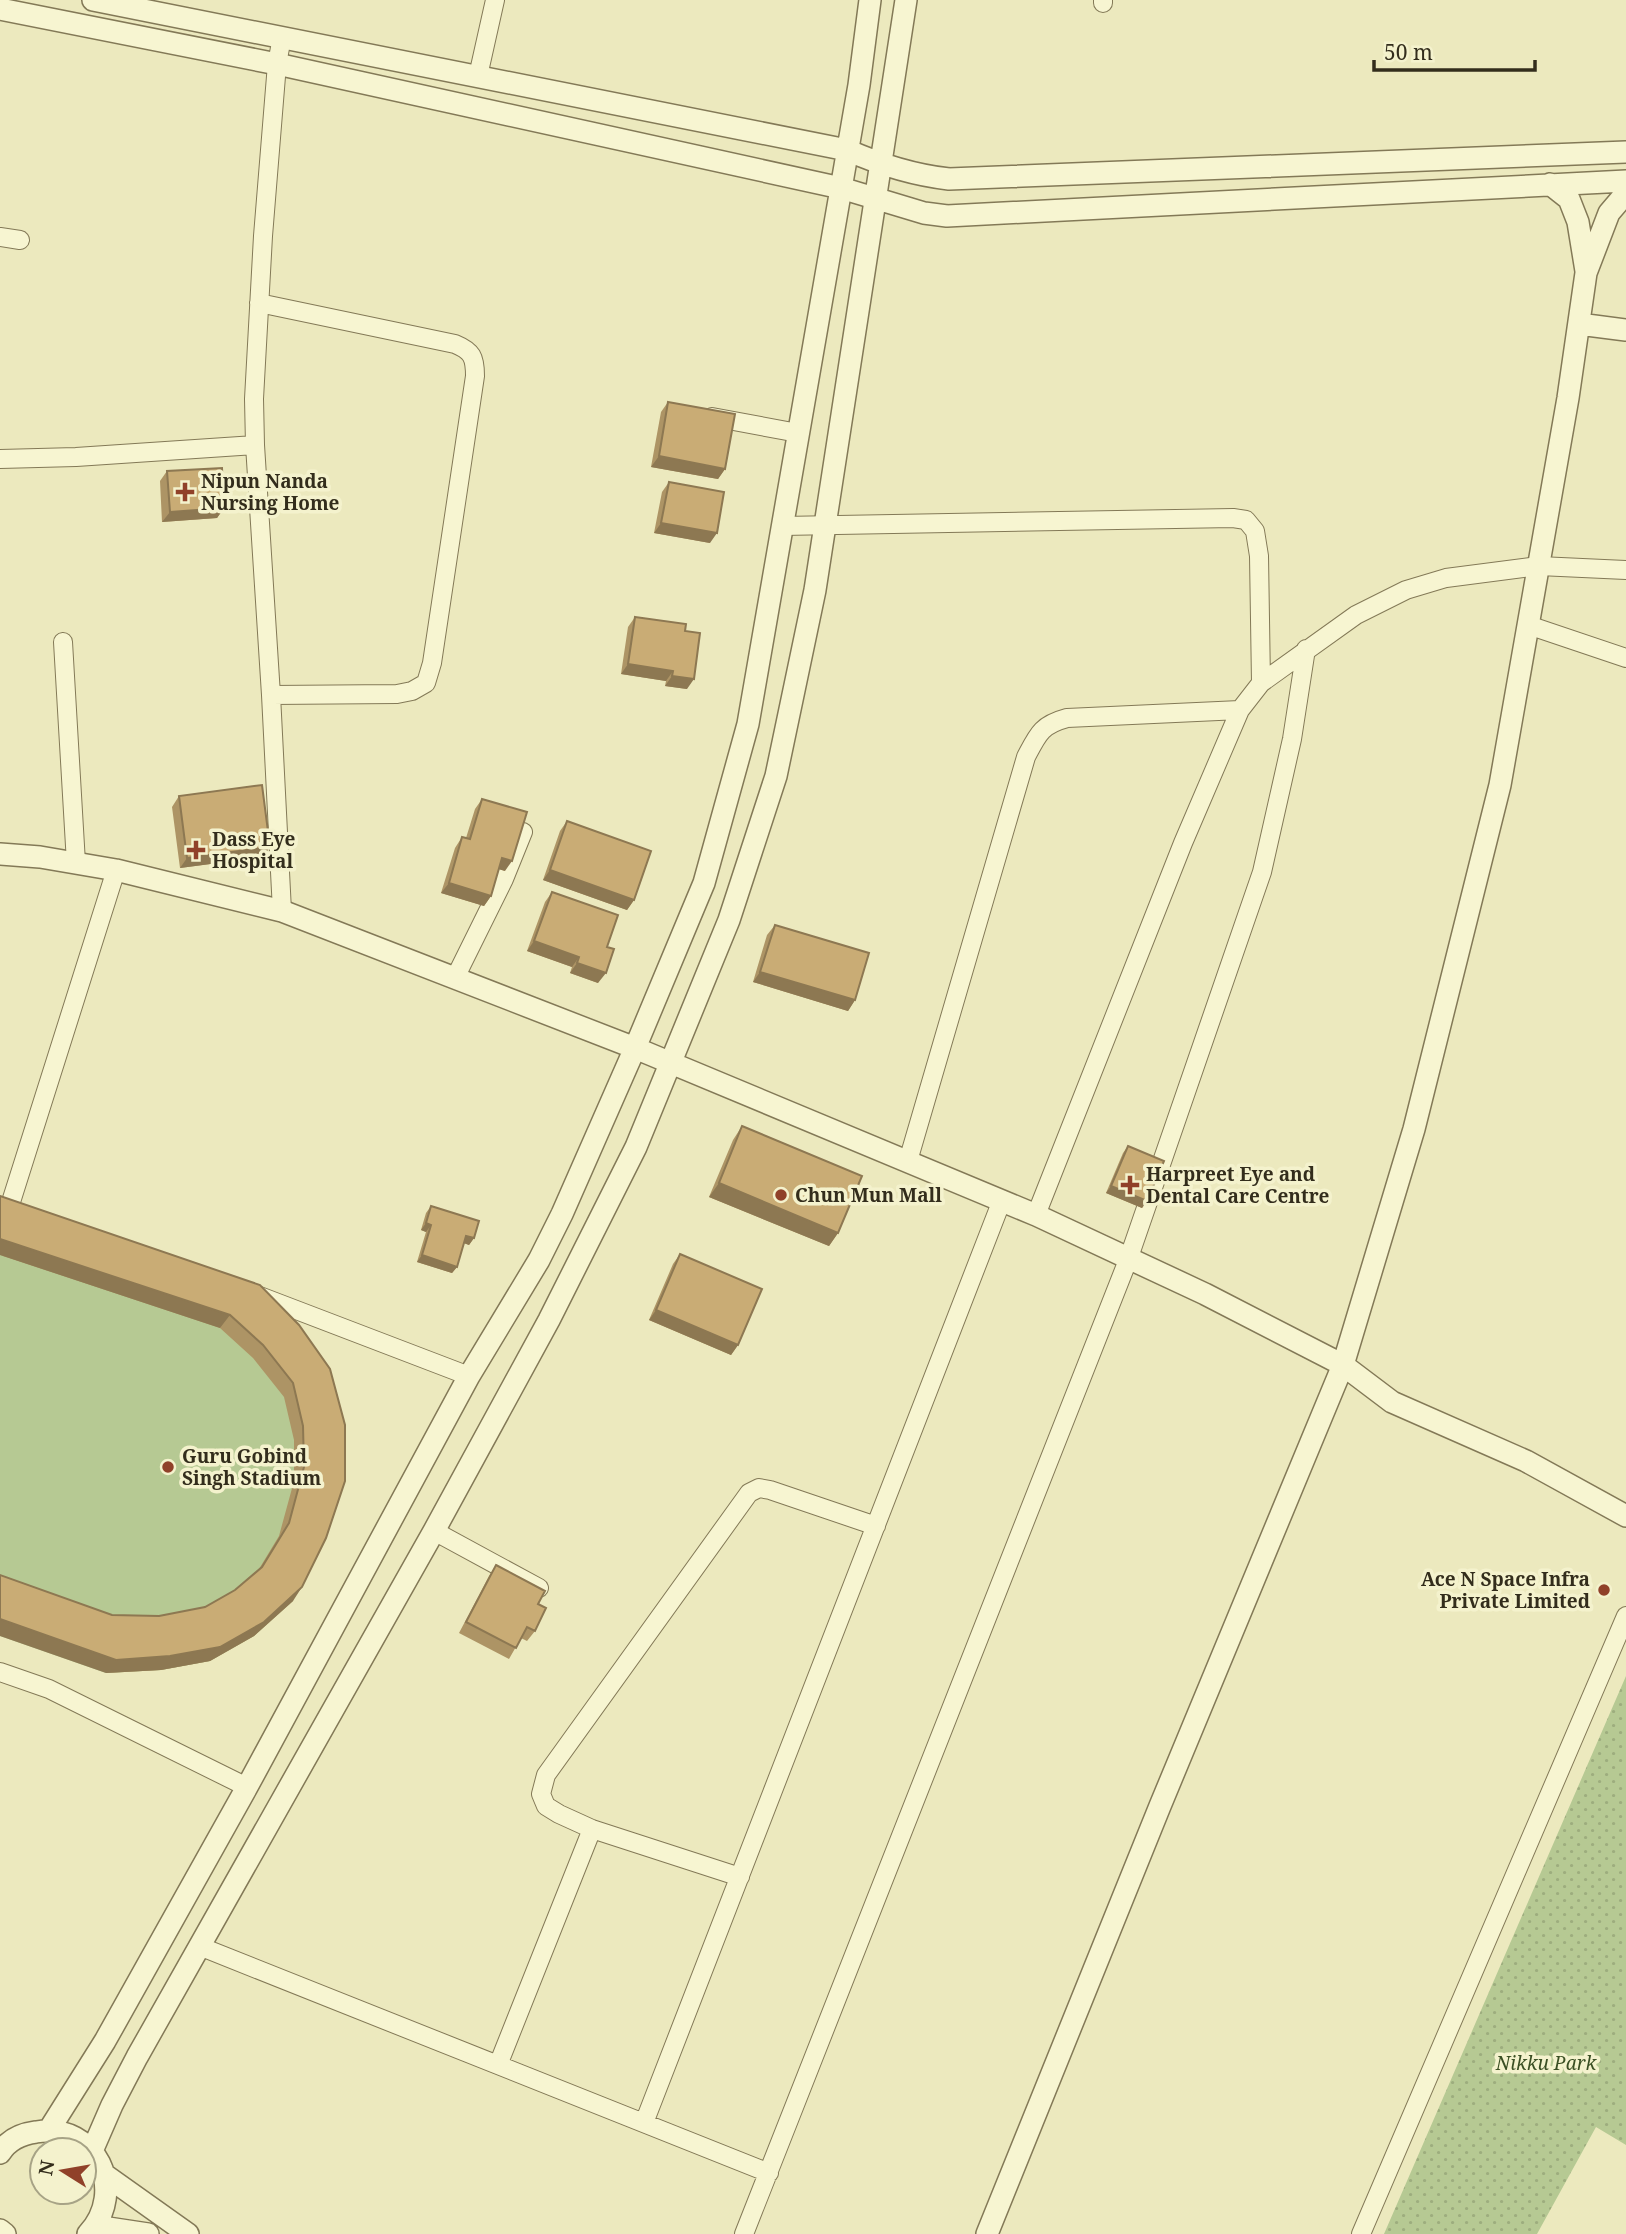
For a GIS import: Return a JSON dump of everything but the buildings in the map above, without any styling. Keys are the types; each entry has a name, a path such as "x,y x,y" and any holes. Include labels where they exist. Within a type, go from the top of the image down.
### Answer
{"street":[{"path":"93,0 847,150 882,165 922,176 949,179 1626,152"},
{"path":"478,76 495,0"},
{"path":"49,2130 105,2041 247,1787 469,1376 539,1260 635,1048 704,883 748,724 859,85 870,0"},
{"path":"98,2138 119,2093 200,1946 434,1531 549,1320 636,1147 729,920 776,775 815,590 906,0"},
{"path":"0,9 277,64 841,188 924,214 947,216 1626,181"},
{"path":"282,37 277,64 254,399 282,911"},
{"path":"1550,184 1569,199 1578,222 1586,273"},
{"path":"987,2234 1343,1365 1414,1129 1500,785 1539,566 1586,273 1609,213 1626,194"},
{"path":"0,237 20,240"},
{"path":"259,303 455,344 468,350 475,359 475,376 432,663 426,684 397,694 271,695"},
{"path":"1579,324 1626,330"},
{"path":"698,415 798,433"},
{"path":"0,459 76,457 255,445"},
{"path":"782,526 1233,518 1246,520 1255,531 1259,556 1261,683"},
{"path":"1036,1215 1183,843 1240,710 1261,683 1356,615 1406,590 1446,578 1539,566 1626,570"},
{"path":"1528,625 1626,658"},
{"path":"63,642 76,863"},
{"path":"744,2234 1128,1259 1262,872 1292,739 1306,649"},
{"path":"908,1161 1026,757 1040,731 1051,722 1067,718 1240,710"},
{"path":"455,978 504,879 523,832"},
{"path":"0,854 40,857 116,870 282,911 671,1062 1002,1200 1205,1294 1343,1365 1392,1402 1526,1461 1626,1516"},
{"path":"11,1205 116,870"},
{"path":"644,2123 1002,1200"},
{"path":"245,1291 469,1376"},
{"path":"740,1877 592,1829 546,1806 541,1794 546,1775 749,1493 759,1488 770,1490 876,1525"},
{"path":"434,1531 543,1590"},
{"path":"1361,2234 1626,1616"},
{"path":"0,1672 49,1689 247,1787"},
{"path":"498,2065 592,1829"},
{"path":"204,1865 237,1879"},
{"path":"200,1946 769,2173"},
{"path":"0,2134 49,2130 74,2136"},
{"path":"0,2153 15,2138 25,2134"},
{"path":"98,2162 105,2175 107,2189 105,2206 92,2230 148,2234"},
{"path":"105,2175 188,2234"},
{"path":"0,2230 5,2234"}],"green space":[{"name":"Guru Gobind Singh Stadium","path":"0,1213 251,1299 320,1383 293,1601 254,1636 210,1661 161,1670 106,1673 0,1636"},
{"name":"Nikku Park","path":"1626,1676 1626,2145 1596,2127 1537,2234 1384,2234"}],"place":[{"name":"Nipun Nanda Nursing Home","path":"185,492"},
{"name":"Dass Eye Hospital","path":"196,850"},
{"name":"Harpreet Eye and Dental Care Centre","path":"1130,1185"},
{"name":"Chun Mun Mall","path":"781,1195"},
{"name":"Guru Gobind Singh Stadium","path":"168,1467"},
{"name":"Ace N Space Infra Private Limited","path":"1604,1590"}]}
